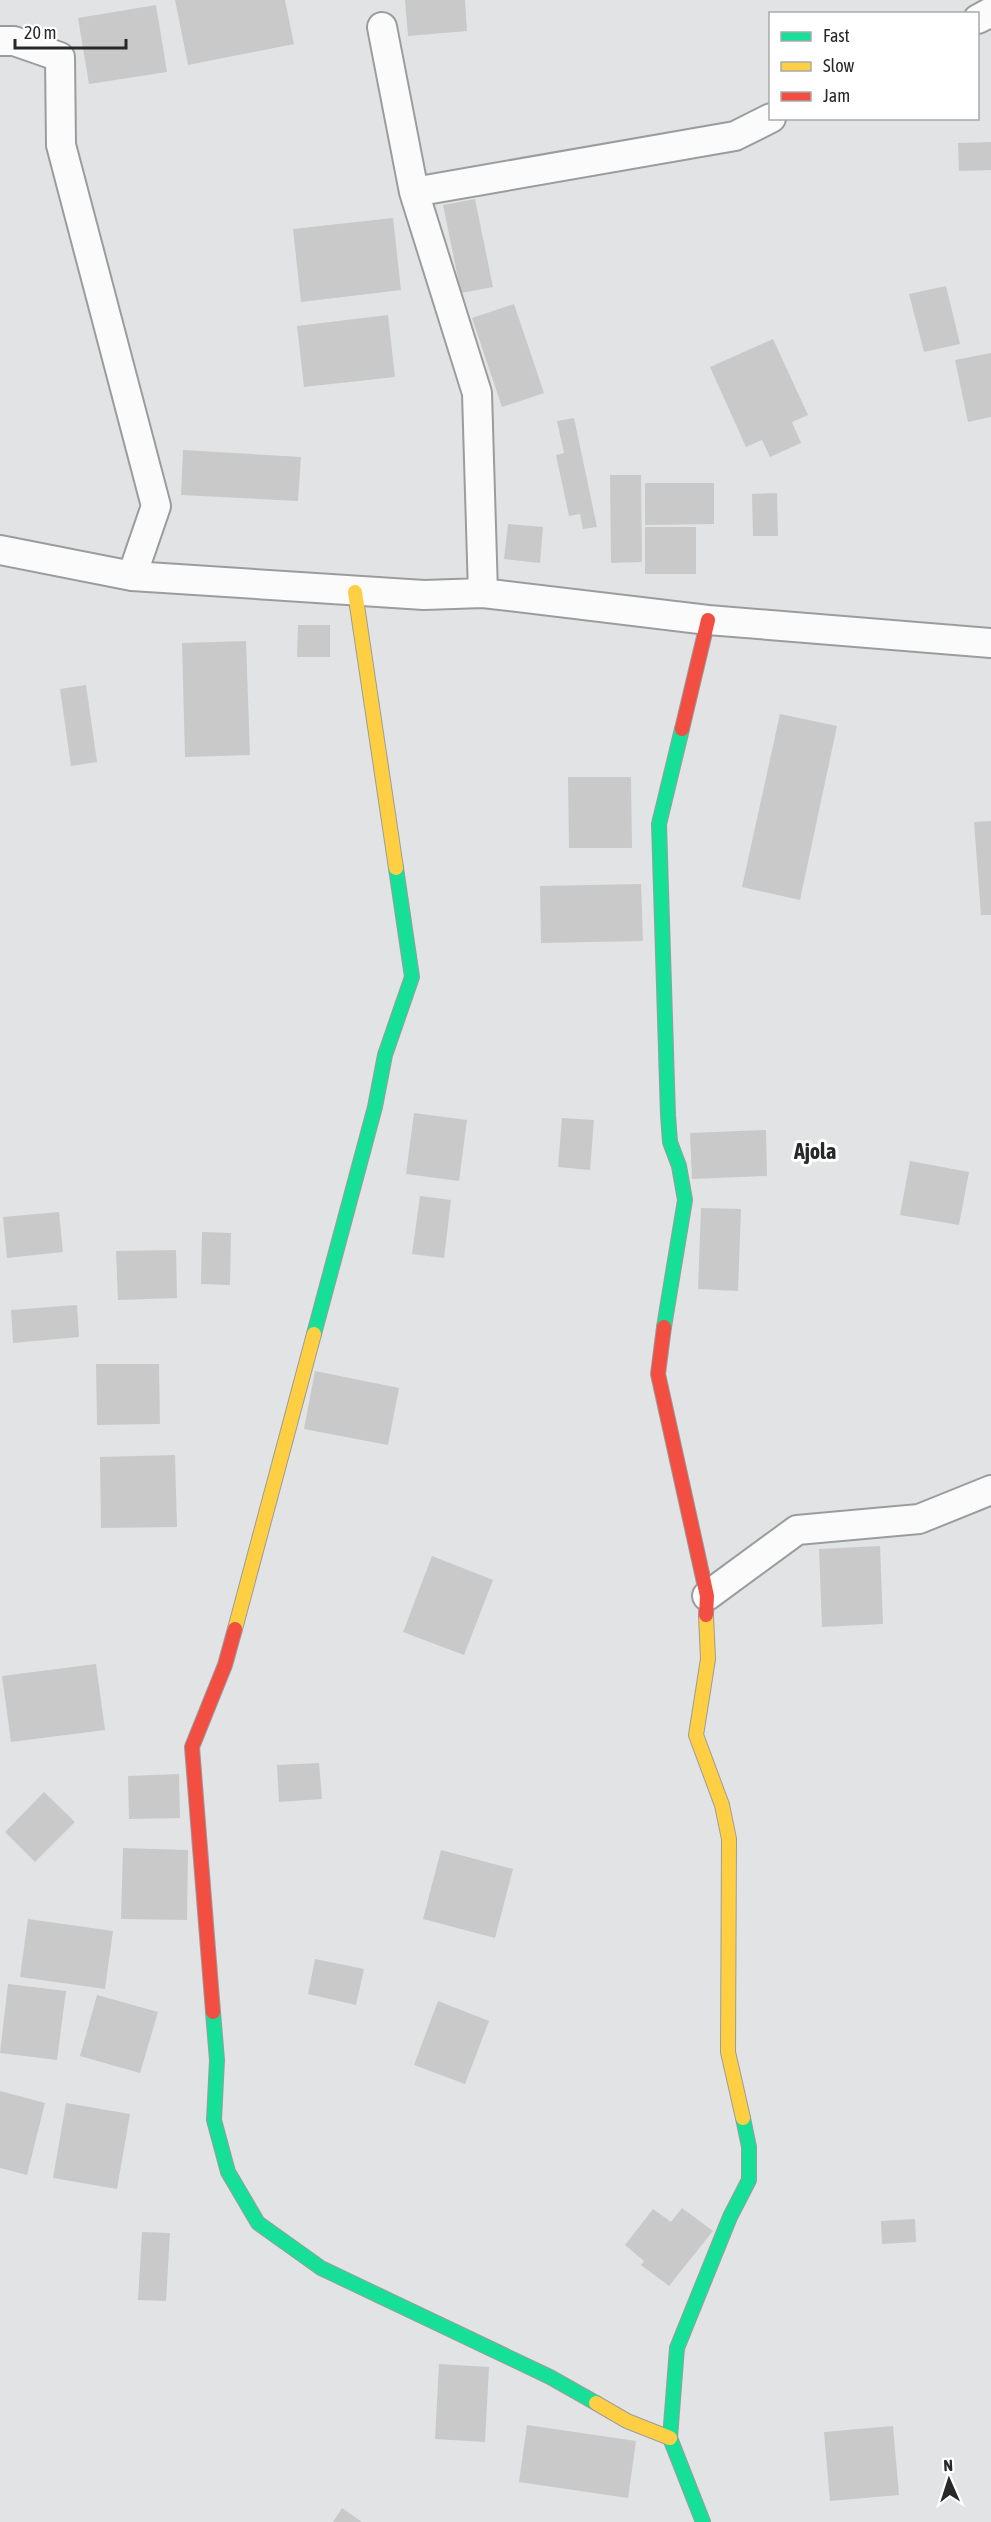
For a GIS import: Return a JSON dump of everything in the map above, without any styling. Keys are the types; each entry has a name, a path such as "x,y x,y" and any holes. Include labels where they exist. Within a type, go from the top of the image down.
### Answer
{"street":[{"path":"382,27 414,192 477,393 483,593"},
{"path":"0,41 14,41 60,57 61,145 156,506 132,576"},
{"path":"414,192 735,136 769,119"},
{"path":"0,550 132,576 355,592 424,595 483,593 708,620 991,644"},
{"path":"355,592 412,977 385,1055 375,1107 225,1665 192,1746 217,2060 214,2120 228,2172 258,2223 321,2268 550,2377 627,2421 670,2438"},
{"path":"703,2522 670,2438 676,2348 730,2217 749,2180 749,2147 728,2052 729,1839 722,1804 696,1735 708,1659 705,1633 707,1596 658,1374 685,1200 679,1166 670,1142 668,1115 659,824 708,620"},
{"path":"707,1596 797,1530 919,1519 991,1490"}],"building":[{"path":"175,0 285,0 294,44 188,65"},
{"path":"405,0 465,0 467,31 408,36"},
{"path":"156,5 167,72 89,84 78,18"},
{"path":"991,142 991,170 959,171 958,143"},
{"path":"475,199 493,287 461,293 443,205"},
{"path":"393,218 401,290 301,302 293,229"},
{"path":"946,286 960,344 924,352 909,294"},
{"path":"514,304 544,393 502,407 472,318"},
{"path":"388,315 395,377 304,387 297,326"},
{"path":"773,339 808,415 792,422 801,443 770,457 762,440 746,447 710,367"},
{"path":"991,353 991,417 968,422 955,360"},
{"path":"574,418 597,527 583,529 580,514 569,516 556,455 564,453 557,421"},
{"path":"183,450 301,457 298,501 181,495"},
{"path":"610,475 641,475 642,562 611,563"},
{"path":"645,483 714,483 714,524 645,525"},
{"path":"777,493 778,536 753,536 752,494"},
{"path":"508,524 543,527 540,563 504,559"},
{"path":"645,527 696,527 696,574 645,574"},
{"path":"298,625 330,625 330,657 297,657"},
{"path":"246,641 250,755 185,757 182,643"},
{"path":"86,685 97,762 71,766 60,689"},
{"path":"780,714 837,726 800,900 742,887"},
{"path":"568,777 631,777 632,848 569,848"},
{"path":"991,821 991,915 981,915 974,822"},
{"path":"641,884 643,941 541,943 540,886"},
{"path":"414,1113 467,1120 459,1181 406,1174"},
{"path":"562,1118 594,1120 590,1170 558,1167"},
{"path":"766,1130 767,1176 692,1179 690,1133"},
{"path":"910,1161 969,1172 959,1225 900,1215"},
{"path":"420,1196 451,1200 444,1258 412,1254"},
{"path":"701,1208 741,1209 738,1291 698,1289"},
{"path":"59,1212 63,1252 7,1258 3,1217"},
{"path":"202,1232 231,1233 230,1285 201,1284"},
{"path":"176,1250 177,1298 118,1300 116,1251"},
{"path":"77,1305 79,1337 13,1343 11,1310"},
{"path":"96,1364 159,1364 160,1424 97,1425"},
{"path":"315,1371 399,1388 388,1445 304,1429"},
{"path":"175,1455 177,1527 101,1528 100,1457"},
{"path":"880,1546 883,1624 822,1627 819,1549"},
{"path":"432,1556 493,1580 464,1655 403,1632"},
{"path":"96,1664 105,1730 11,1742 2,1676"},
{"path":"319,1763 322,1799 279,1802 277,1765"},
{"path":"179,1774 180,1818 129,1819 128,1776"},
{"path":"44,1792 75,1822 35,1862 5,1832"},
{"path":"123,1848 188,1850 187,1920 121,1919"},
{"path":"441,1850 513,1869 495,1938 423,1919"},
{"path":"28,1919 113,1931 105,1989 20,1977"},
{"path":"315,1959 364,1969 356,2005 308,1994"},
{"path":"8,1984 66,1991 57,2060 0,2053"},
{"path":"97,1995 158,2012 140,2073 80,2056"},
{"path":"438,2001 489,2021 465,2084 414,2065"},
{"path":"0,2091 45,2103 27,2175 0,2168"},
{"path":"66,2103 130,2114 117,2189 53,2178"},
{"path":"682,2208 713,2231 669,2286 641,2265 644,2261 625,2245 653,2209 671,2222"},
{"path":"915,2219 916,2242 882,2244 881,2221"},
{"path":"142,2232 170,2233 166,2301 138,2300"},
{"path":"439,2364 489,2367 485,2442 435,2439"},
{"path":"527,2425 636,2441 628,2498 519,2482"},
{"path":"893,2426 899,2495 830,2501 824,2432"},
{"path":"342,2508 362,2522 333,2522"}],"traffic: fast":[{"path":"664,1327 685,1200 679,1166 670,1142 668,1115 659,824 682,729"},
{"path":"314,1334 375,1107 385,1055 412,977 396,868"},
{"path":"213,2012 217,2060 214,2120 228,2172 258,2223 321,2268 550,2377 596,2403"},
{"path":"703,2522 670,2438 677,2348 730,2217 749,2180 749,2147 743,2118"}],"traffic: slow":[{"path":"355,592 396,868"},
{"path":"235,1629 314,1334"},
{"path":"706,1615 708,1659 696,1735 722,1805 729,1839 728,2052 743,2118"},
{"path":"596,2403 627,2421 670,2438"}],"traffic: jam":[{"path":"682,729 708,620"},
{"path":"664,1327 658,1374 707,1596 706,1615"},
{"path":"213,2012 192,1747 225,1665 235,1629"}],"district":[{"name":"Ajola","path":"815,1151"}]}
